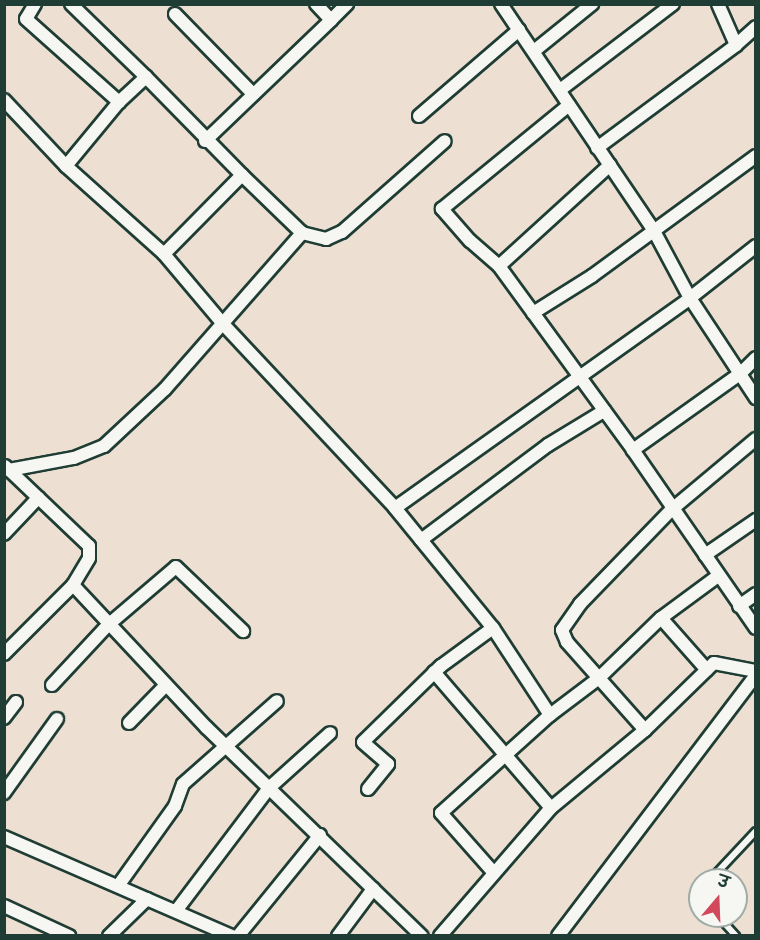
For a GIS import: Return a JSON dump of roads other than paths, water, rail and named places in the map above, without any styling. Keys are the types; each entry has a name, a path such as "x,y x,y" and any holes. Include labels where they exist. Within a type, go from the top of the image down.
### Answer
{"street":[{"path":"34,4 26,19 119,102"},
{"path":"71,4 146,77 205,141 302,233 326,239 342,232 445,141"},
{"path":"316,4 331,20"},
{"path":"205,141 347,4"},
{"path":"501,4 654,231 690,298 756,398"},
{"path":"534,51 592,4"},
{"path":"560,90 674,4"},
{"path":"718,4 736,45"},
{"path":"175,15 253,94"},
{"path":"597,148 736,45 756,27"},
{"path":"420,116 519,30"},
{"path":"66,166 119,102 146,77"},
{"path":"4,100 66,166 164,254 224,325 395,508 493,628 550,715"},
{"path":"569,105 442,209 470,241 499,267 633,450 671,510 756,628"},
{"path":"533,314 654,231 756,156"},
{"path":"499,267 610,165"},
{"path":"164,254 242,175"},
{"path":"7,468 74,458 104,446 165,389 224,325 302,233"},
{"path":"395,508 690,298 756,246"},
{"path":"633,450 741,373 756,358"},
{"path":"422,540 548,445 604,411"},
{"path":"645,730 567,642 562,630 580,604 671,510 756,440"},
{"path":"4,654 73,585 89,558 89,546 77,530 38,498 7,468"},
{"path":"4,534 38,498"},
{"path":"705,555 756,519"},
{"path":"52,685 108,626 176,567 243,631"},
{"path":"494,873 441,813 550,715 599,678 661,618 718,576"},
{"path":"73,585 108,626 225,746 320,835 422,936"},
{"path":"739,606 756,594"},
{"path":"661,618 707,670"},
{"path":"368,789 388,764 363,742 434,672 493,628"},
{"path":"440,936 551,808 645,730 714,663 756,673 558,936"},
{"path":"434,672 551,808"},
{"path":"129,723 166,685"},
{"path":"118,886 175,806 183,784 277,701"},
{"path":"4,718 16,702"},
{"path":"4,793 57,719"},
{"path":"176,911 269,788 330,733"},
{"path":"238,936 320,835"},
{"path":"4,837 231,936"},
{"path":"338,936 373,889"},
{"path":"109,936 147,899"},
{"path":"4,906 69,936"}],"lane":[{"path":"721,868 756,831"}]}
